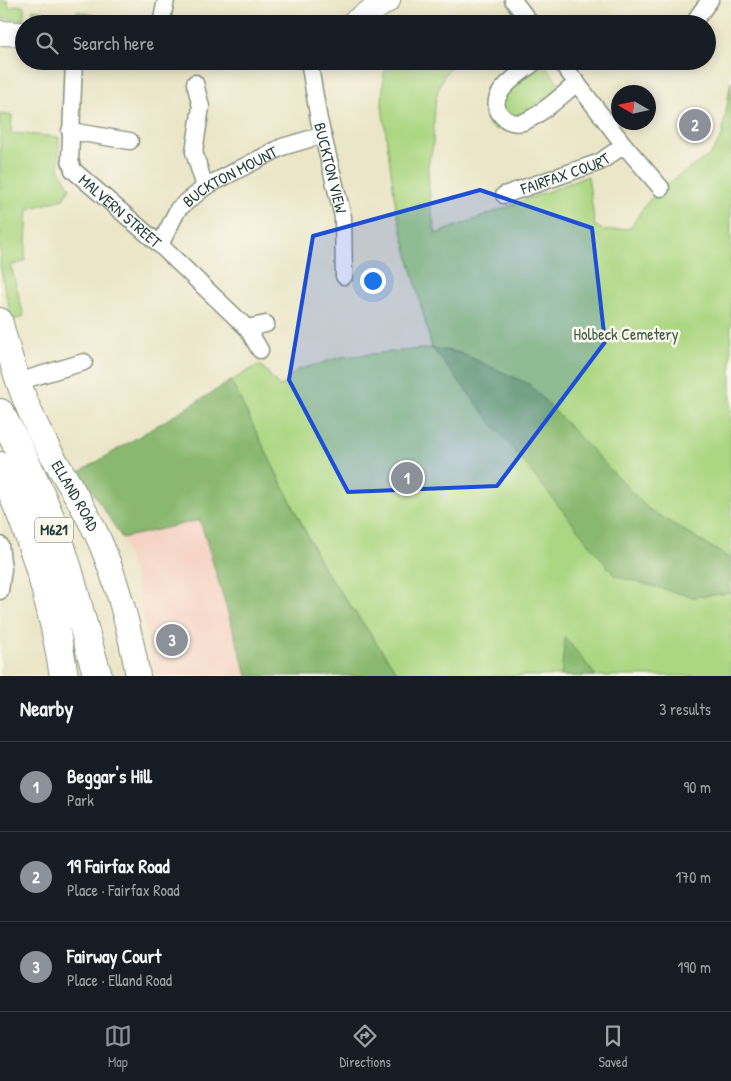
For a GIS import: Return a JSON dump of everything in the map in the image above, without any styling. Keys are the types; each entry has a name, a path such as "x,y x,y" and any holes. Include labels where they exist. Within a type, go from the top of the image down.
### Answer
{"highway":[{"name":"M621","path":"0,413 24,458 66,564 94,669"},
{"name":"M621","path":"0,466 22,511 46,584 62,669"}],"street":[{"path":"162,15 166,0"},
{"path":"366,15 388,0"},
{"path":"513,0 524,15"},
{"path":"699,15 710,0"},
{"path":"0,33 15,34"},
{"name":"MALVERN STREET","path":"73,70 70,131 70,160 73,170 160,245 247,328 260,350"},
{"name":"BUCKTON VIEW","path":"311,70 323,135 343,217 344,276"},
{"path":"526,70 500,92 497,105 499,112 508,121 515,123 528,120 577,83"},
{"path":"567,70 624,145 661,188"},
{"path":"195,83 201,107 194,152 205,187"},
{"path":"70,131 130,141"},
{"name":"BUCKTON MOUNT","path":"160,245 178,209 205,187 282,147 323,135"},
{"name":"FAIRFAX COURT","path":"504,195 600,162 624,145"},
{"name":"ELLAND ROAD","path":"0,320 16,382 48,448 84,507 101,543 121,600 138,676"},
{"path":"247,328 266,324"},
{"path":"16,382 84,362"},
{"path":"0,545 3,569 0,591"}],"highlighted area":[{"path":"480,190 592,228 605,342 497,486 348,492 289,380 313,236"}],"shaded area":[{"path":"200,520 247,676 155,676 135,578 122,538"}],"green space":[{"path":"0,0 7,0 9,8 17,5 25,7 24,15 15,15 15,19 0,18"},
{"path":"33,9 58,15 32,15"},
{"path":"77,11 94,15 76,15"},
{"name":"Holbeck Cemetery","path":"387,70 449,70 443,79 436,99 433,146 428,165 430,200 436,234 588,176 595,226 606,231 630,228 646,204 661,188 711,154 722,136 731,81 731,559 648,509 582,441 460,353 432,348 396,208 382,105 384,72"},
{"path":"530,70 549,70 564,90 507,131 490,126 485,115 487,104"},
{"path":"0,114 12,115 11,133 59,137 59,168 70,188 63,199 28,209 25,261 11,266 24,316 12,321 0,267"},
{"path":"432,348 693,597 731,593 731,676 348,676 375,640 324,569 231,381 260,364 280,387 297,370 342,357"},
{"path":"432,348 460,353 529,384 648,509 731,559 731,593 693,597 615,576"},
{"path":"231,381 324,569 400,676 247,676 200,520 122,538 80,472"},
{"path":"565,637 596,676 561,676"}],"place":[{"name":"19 Fairfax Road","path":"695,125"},
{"name":"Beggar's Hill","path":"407,478"},
{"name":"Fairway Court","path":"172,640"}]}
